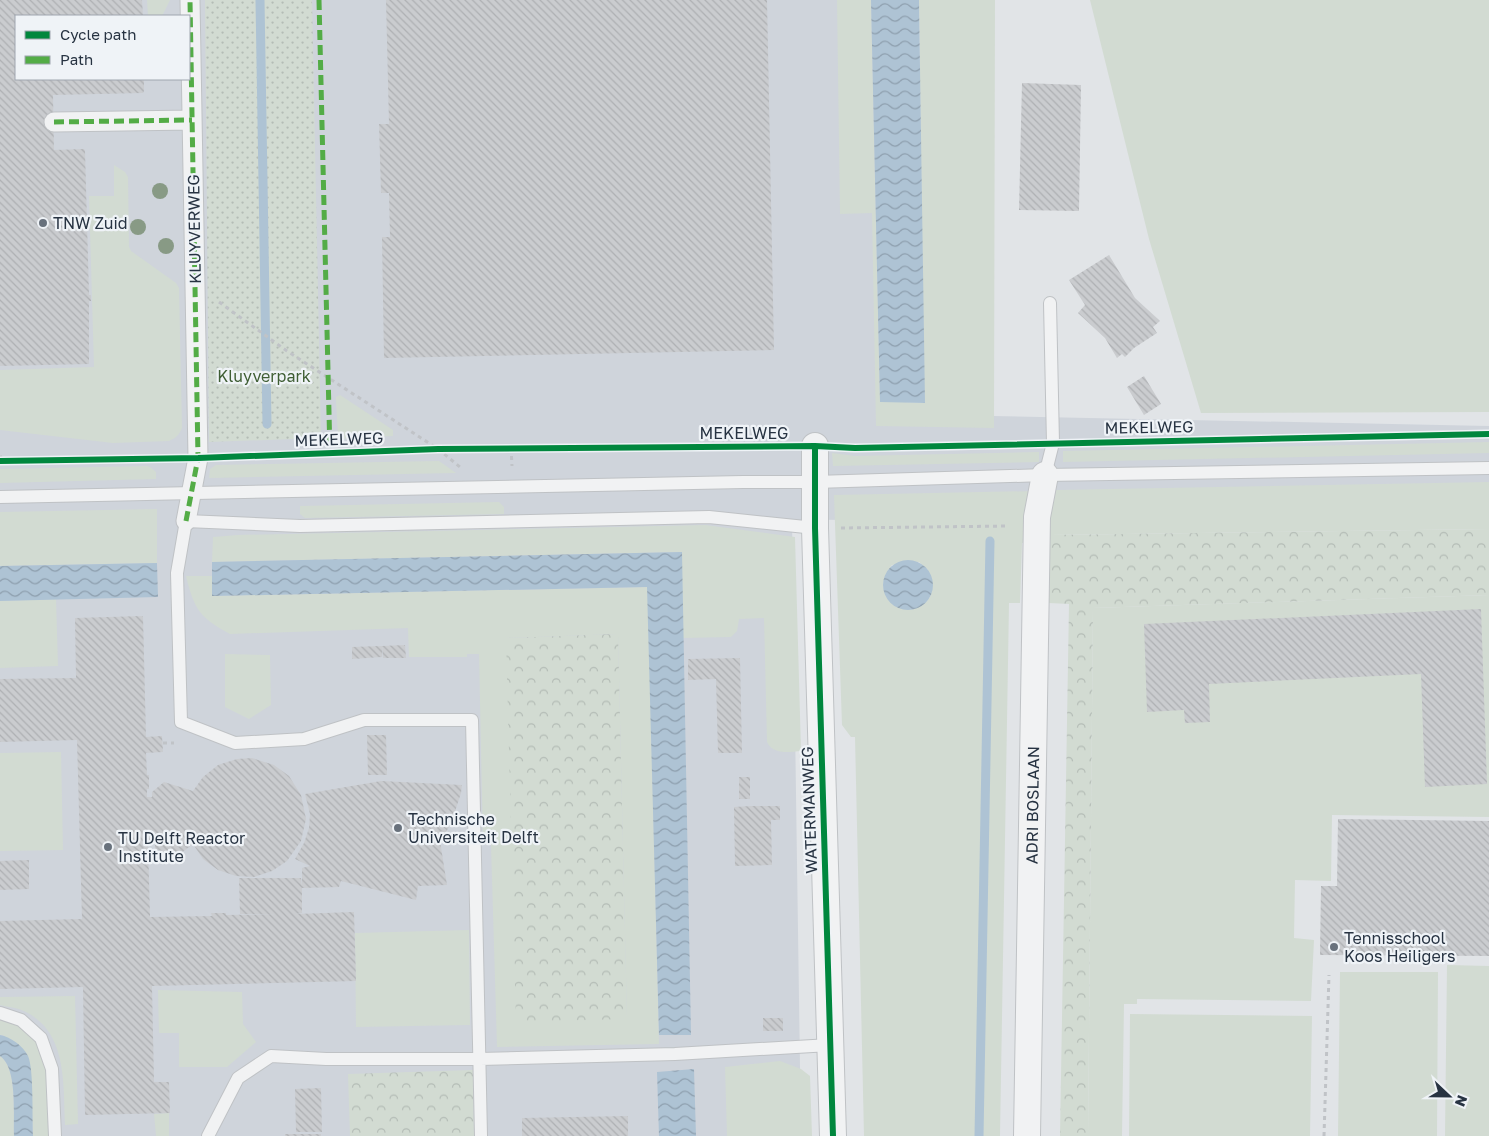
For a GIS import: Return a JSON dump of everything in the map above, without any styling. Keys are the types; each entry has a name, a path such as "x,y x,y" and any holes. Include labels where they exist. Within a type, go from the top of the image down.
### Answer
{"street":[{"name":"KLUYVERWEG","path":"186,521 198,458 190,0"},
{"path":"54,122 192,120"},
{"name":"WATERMANWEG","path":"815,446 815,528 833,1136"},
{"name":"ADRI BOSLAAN","path":"1027,1136 1038,526 1045,475"}],"lane":[{"path":"1045,475 1054,443 1050,303"},
{"path":"0,497 815,482 1045,475 1489,468"},
{"path":"481,1136 472,720 364,720 304,738 235,743 181,722 177,573 186,521 300,526 709,517 815,528"},
{"path":"0,1013 21,1020 41,1038 52,1070 55,1136"},
{"path":"208,1136 238,1078 271,1056 326,1059 480,1059 675,1054 830,1045"}],"path":[{"path":"246,322 287,351 438,449"},
{"path":"502,448 521,448"},
{"path":"428,450 447,449"},
{"path":"1,459 14,461"},
{"path":"815,528 1038,526"},
{"path":"163,743 177,743"},
{"path":"1324,1136 1328,975"}],"shaded area":[{"name":"Technische Universiteit Delft","path":"0,0 885,0 892,414 1489,426 1489,517 792,520 801,1136 0,1136"}],"green space":[{"path":"147,0 170,0 162,15 148,15"},
{"name":"Kluyverpark","path":"205,0 312,0 321,438 209,442"},
{"path":"837,0 871,0 880,401 924,403 919,0 995,0 994,428 876,426 872,213 840,214"},
{"path":"1090,0 1489,0 1489,412 1201,413 1149,239"},
{"path":"114,165 125,172 128,177 129,247 131,251 176,283 179,288 182,428 180,433 169,441 113,443 0,430 0,370 94,367 89,196 114,196"},
{"path":"340,395 393,430 393,436 341,439 338,436 336,400 336,397"},
{"path":"1489,442 1489,453 1063,462 1063,451"},
{"path":"1039,452 1039,462 833,466 832,453 855,456"},
{"path":"439,461 456,473 209,478 210,469 216,465"},
{"path":"147,466 156,472 156,479 0,483 0,469"},
{"path":"1489,482 1489,529 1050,535 1051,512 1056,490"},
{"path":"1035,491 1029,543 1022,543 1020,603 1009,603 1000,1136 864,1136 855,737 851,737 842,725 834,495","holes":["919,562 928,570 931,594 926,601 915,608 906,609 890,601 884,585 886,575 892,565"]},
{"path":"499,502 504,507 504,514 305,518 300,514 300,506"},
{"path":"157,509 157,563 0,566 0,512"},
{"path":"705,525 795,537 801,751 777,751 767,742 764,618 739,619 737,631 731,637 683,638 681,552 212,562 213,537 238,535"},
{"path":"1489,529 1489,595 1093,608 1088,1136 1060,1136 1069,604 1049,603 1050,535"},
{"path":"186,576 213,576 213,596 648,587 659,1044 497,1047 491,845 483,844 479,654 467,654 467,657 409,657 408,628 230,634 212,623 200,611 192,597","holes":["618,634 627,1019 506,638"]},
{"path":"1489,595 1489,817 1332,815 1331,881 1295,880 1294,938 1314,940 1311,1001 1137,999 1137,1004 1124,1004 1122,1136 1088,1136 1093,608"},
{"path":"56,599 58,666 0,668 0,601"},
{"path":"618,634 627,1019 516,1022 506,638"},
{"path":"225,654 270,655 271,705 249,719 225,707"},
{"path":"61,752 63,850 0,851 0,753"},
{"path":"469,930 470,1025 356,1027 355,933"},
{"path":"1447,965 1489,966 1489,1136 1445,1136"},
{"path":"1340,972 1438,972 1437,1136 1338,1136"},
{"path":"158,990 242,992 243,1024 256,1042 227,1067 179,1067 179,1033 159,1033"},
{"path":"75,996 78,1124 65,1125 63,1078 56,1047 50,1033 40,1021 26,1012 0,1005 0,997"},
{"path":"1130,1014 1312,1016 1310,1136 1129,1136"},
{"path":"0,1020 16,1025 30,1035 37,1042 46,1060 49,1136 33,1136 30,1069 3,1035 0,1035"},
{"path":"0,1056 6,1062 12,1081 14,1136 0,1136"},
{"path":"780,1061 801,1069 810,1076 812,1136 727,1136 725,1067"},
{"path":"473,1070 474,1136 350,1136 348,1074"},
{"path":"169,1113 169,1136 156,1136 154,1114"}],"water":[{"path":"871,0 919,0 925,403 880,402"},
{"path":"682,552 691,1035 659,1035 647,587 212,596 212,562"},
{"path":"908,560 926,567 933,585 926,603 908,610 890,603 883,585 890,567"},
{"path":"157,563 158,597 0,601 0,566"},
{"path":"0,1035 16,1042 28,1056 30,1062 33,1136 14,1136 12,1081 6,1062 0,1056"},
{"path":"694,1069 696,1136 659,1136 657,1072"}],"building":[{"name":"TNW Zuid","path":"0,0 142,0 143,15 15,15 15,80 144,80 144,91 143,93 53,95 54,150 84,149 85,151 89,295 91,295 91,301 89,301 89,364 0,366"},
{"path":"386,0 767,0 774,350 384,358 382,237 390,237 389,193 381,193 379,124 389,124"},
{"path":"1022,83 1081,85 1079,211 1019,210"},
{"path":"1109,255 1135,298 1160,321 1153,327 1157,333 1134,348 1125,357 1122,354 1117,358 1105,338 1078,313 1085,305 1069,280"},
{"path":"1144,376 1161,404 1144,415 1127,387"},
{"path":"1481,609 1487,784 1425,787 1421,674 1209,684 1210,722 1185,723 1184,710 1147,712 1144,624"},
{"path":"143,616 146,737 162,736 163,752 146,753 147,775 149,775 147,797 152,797 152,792 164,782 193,791 203,777 218,765 237,759 252,758 274,765 289,776 301,795 306,819 301,841 287,861 272,871 254,877 236,876 218,870 203,859 193,844 176,857 155,849 155,843 148,843 150,917 212,916 211,913 226,913 226,915 277,914 240,914 239,878 301,878 302,886 302,868 310,866 295,859 304,843 309,828 310,814 305,794 381,781 462,785 451,824 440,841 447,885 418,886 416,900 341,881 339,887 302,888 302,913 296,914 354,912 356,981 152,986 154,1082 169,1082 170,1113 85,1115 83,987 0,989 0,921 82,919 77,740 0,742 0,679 76,678 75,618"},
{"path":"405,645 406,658 383,658 382,646"},
{"path":"382,646 382,657 352,659 352,647"},
{"path":"740,658 742,753 718,753 716,679 688,680 688,659"},
{"path":"367,735 386,735 387,775 368,775"},
{"path":"739,777 750,777 750,799 739,799"},
{"path":"780,806 780,820 771,820 772,865 735,866 734,807"},
{"path":"1338,819 1489,821 1489,956 1320,955 1321,886 1337,886"},
{"path":"29,860 29,889 0,890 0,861"},
{"path":"763,1018 783,1018 783,1031 763,1031"},
{"path":"321,1088 322,1132 296,1132 295,1089"},
{"path":"628,1116 628,1136 522,1136 522,1118"},
{"path":"285,1134 321,1134 321,1136 285,1136"}],"waterway":[{"path":"260,0 267,424"},
{"path":"979,1136 990,541"}],"marked path":[{"path":"186,521 198,458 190,0"},
{"path":"319,0 330,454"},
{"path":"54,122 192,120"}],"cycle path":[{"name":"MEKELWEG","path":"0,461 198,458 438,449 815,446 855,448 1489,434"},
{"path":"815,446 815,528 833,1136"}],"place":[{"name":"TNW Zuid","path":"43,223"},
{"name":"Technische Universiteit Delft","path":"398,828"},
{"name":"TU Delft Reactor Institute","path":"108,847"},
{"name":"Tennisschool Koos Heiligers","path":"1334,947"}]}
